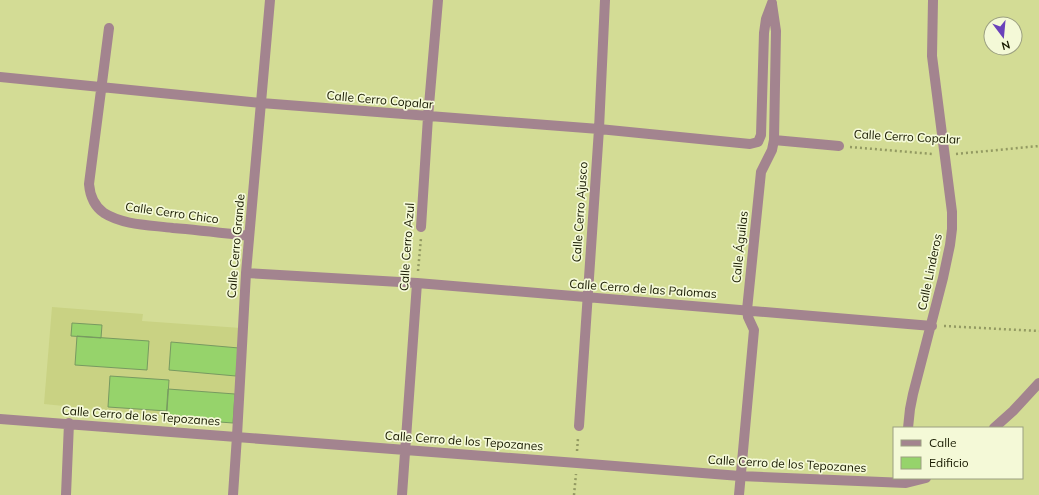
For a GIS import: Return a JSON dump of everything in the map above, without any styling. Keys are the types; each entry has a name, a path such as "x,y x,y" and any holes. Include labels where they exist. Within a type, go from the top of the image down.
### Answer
{"street":[{"name":"Calle Cerro Grande","path":"232,495 237,436 246,273 270,0"},
{"name":"Calle Cerro Azul","path":"421,227 428,117 438,0"},
{"name":"Calle Cerro Ajusco","path":"579,426 599,129 605,0"},
{"name":"Calle Linderos","path":"908,427 913,394 944,278 952,229 952,212 932,56 933,0"},
{"name":"Calle Águilas","path":"739,495 754,330 748,317 747,310 761,172 772,150 774,140 776,31 772,2"},
{"name":"Calle Águilas","path":"758,142 762,135 764,33 766,19 772,2"},
{"name":"Calle Cerro Chico","path":"109,28 89,184 91,198 98,208 104,213 137,224 249,236"},
{"name":"Calle Cerro Copalar","path":"0,77 261,103 599,129 750,144 758,142"},
{"name":"Calle Cerro Copalar","path":"774,140 839,146"},
{"name":"Calle Cerro de las Palomas","path":"246,273 417,284 932,326"},
{"name":"Calle Cerro Azul","path":"402,495 417,284"},
{"path":"995,427 1013,412 1039,383"},
{"name":"Calle Cerro de los Tepozanes","path":"0,419 577,462 740,476 916,479"},
{"path":"66,495 69,423"}],"path":[{"name":"Calle Cerro Copalar","path":"839,146 945,155 1039,146"},
{"name":"Calle Cerro Azul","path":"417,284 421,227"},
{"path":"932,326 1039,331"}],"shaded area":[{"path":"52,307 143,314 142,321 241,328 233,423 44,404"}],"building":[{"path":"72,323 102,325 101,338 71,336"},
{"path":"77,336 149,341 147,370 75,365"},
{"path":"171,342 239,348 236,376 169,370"},
{"path":"110,376 169,380 167,411 108,407"},
{"path":"168,389 235,394 233,423 166,418"}]}
